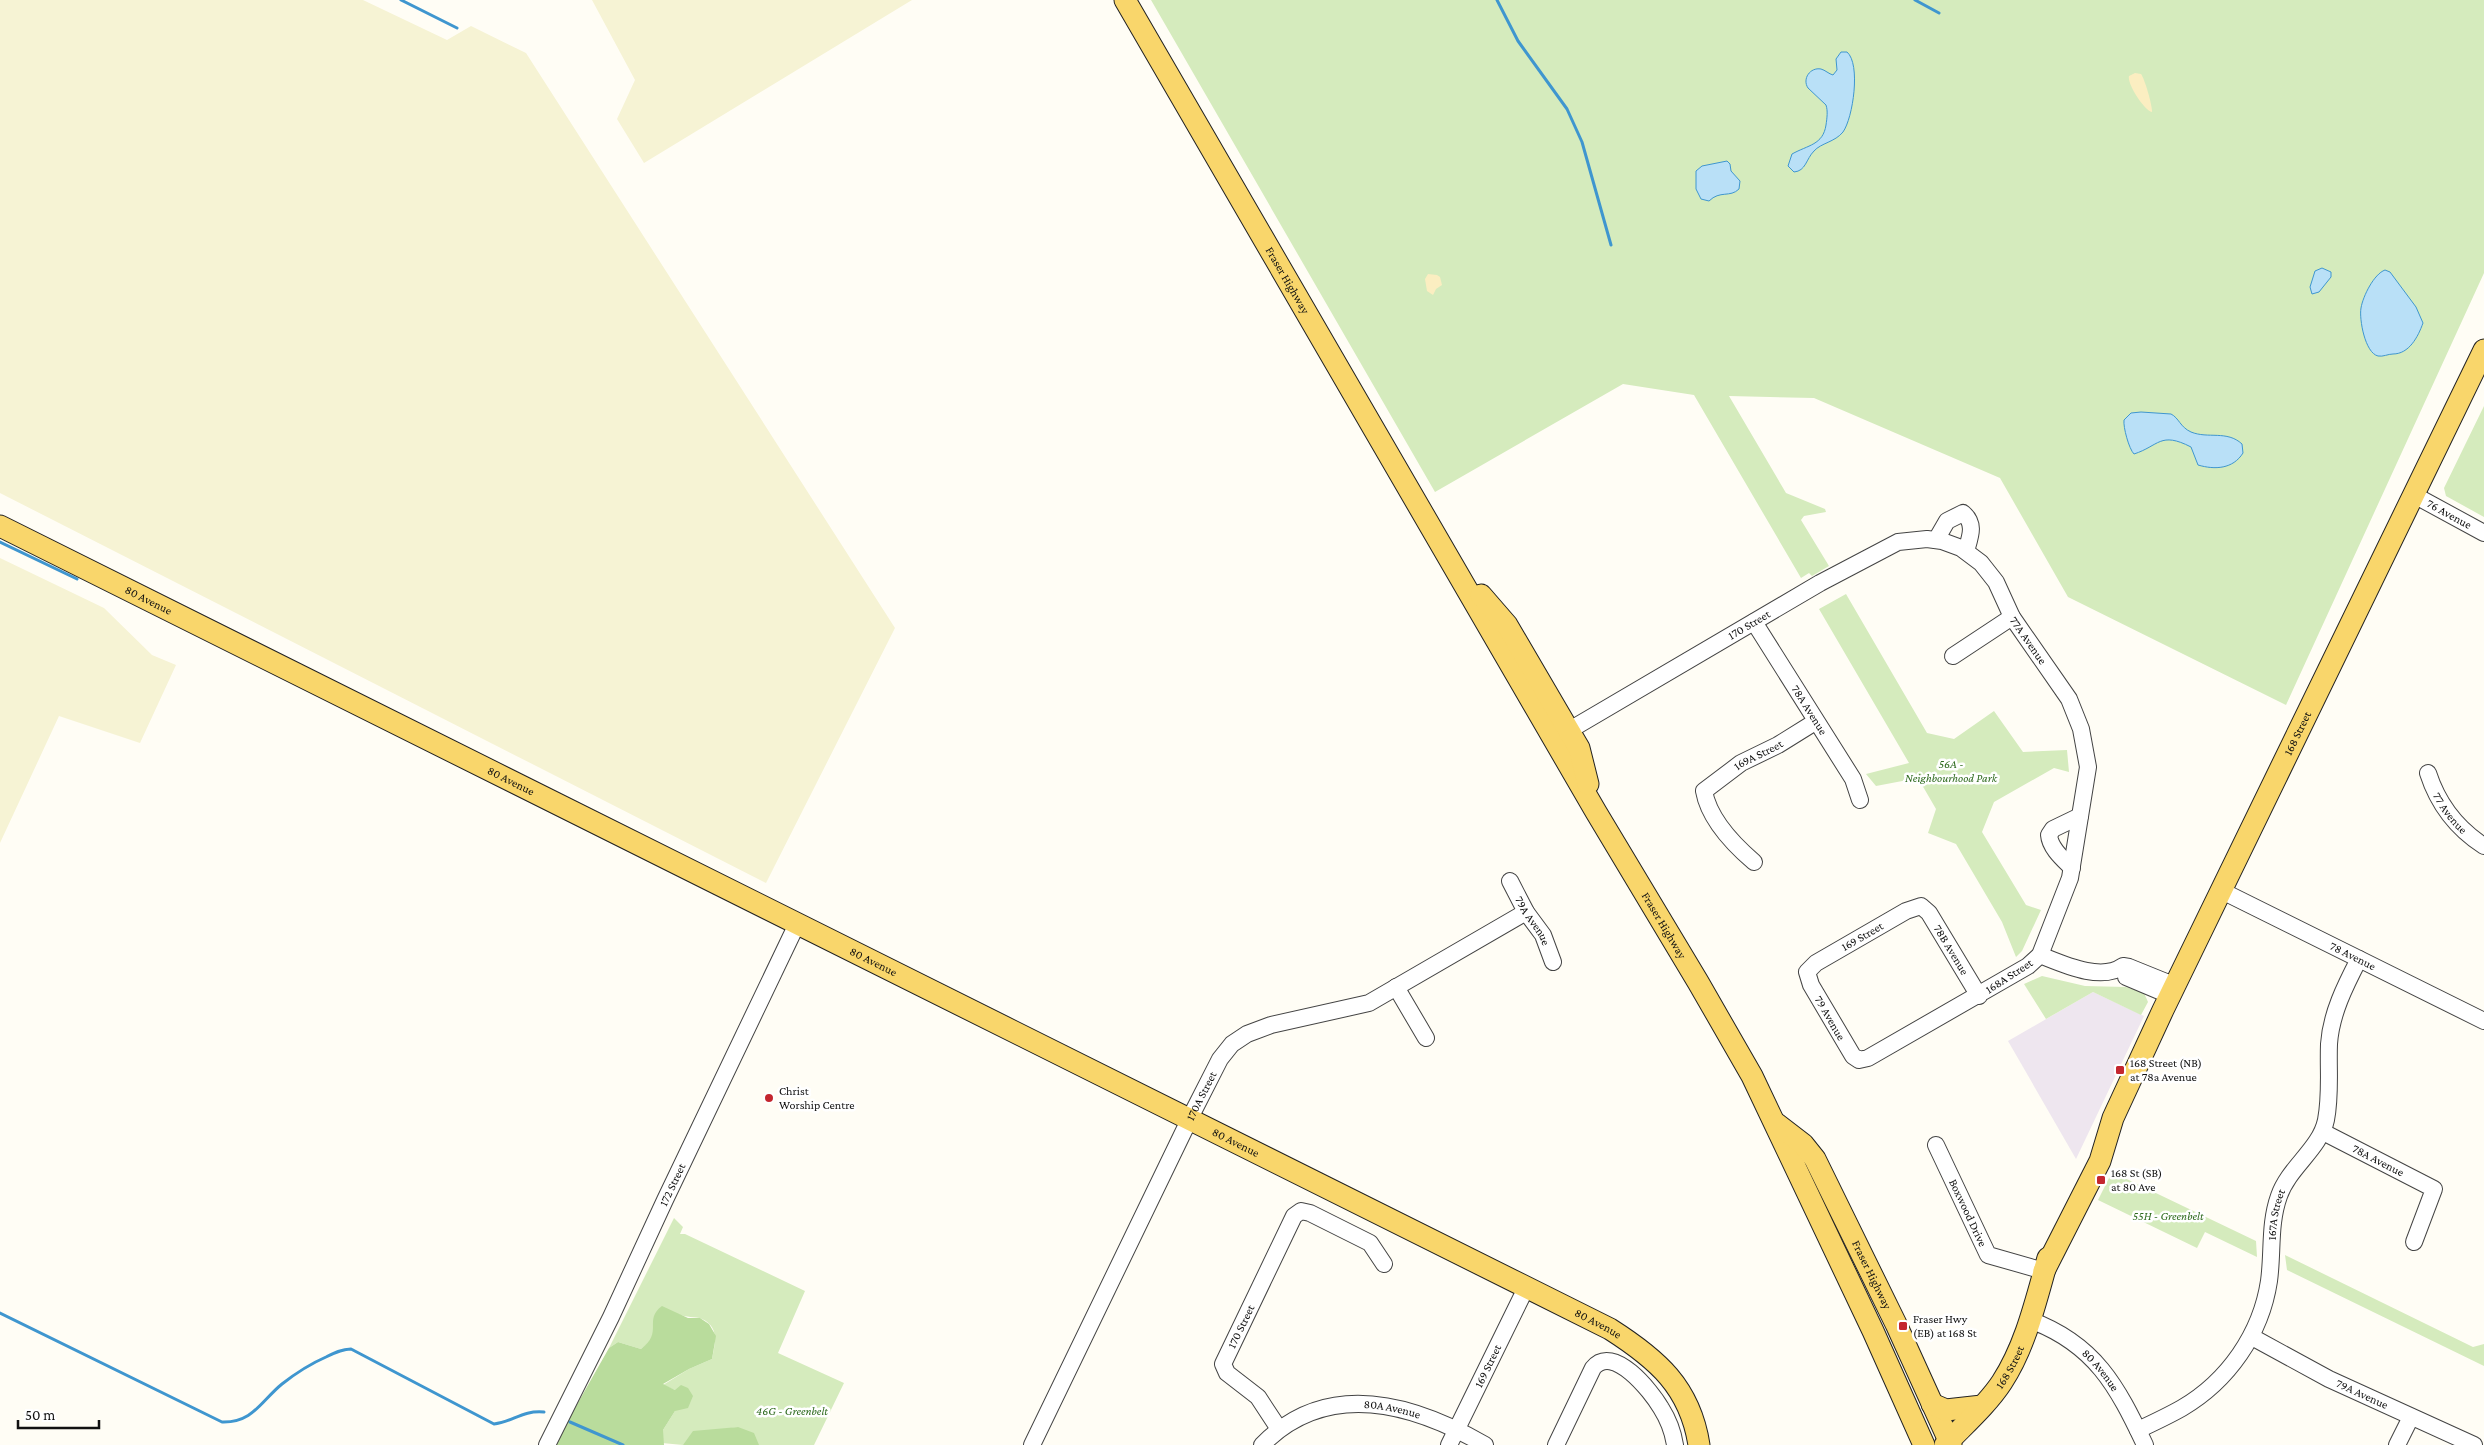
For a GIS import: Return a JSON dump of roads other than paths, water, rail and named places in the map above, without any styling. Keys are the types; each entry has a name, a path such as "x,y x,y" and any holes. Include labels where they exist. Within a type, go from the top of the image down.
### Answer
{"main road":[{"name":"Fraser Highway","path":"1125,0 1596,812 1752,1076 1873,1331 1924,1445"},
{"name":"168 Street","path":"1948,1444 2001,1383 2012,1366 2030,1320 2044,1271 2100,1160 2113,1118 2484,350"},
{"name":"80 Avenue","path":"0,526 1610,1329 1654,1359 1672,1380 1687,1403 1699,1445"},
{"name":"Fraser Highway","path":"1450,559 1508,625 1579,748 1596,812"},
{"path":"1499,645 1509,647 1540,683"},
{"name":"Fraser Highway","path":"1773,1120 1803,1144 1815,1159 1896,1324 1948,1444"},
{"path":"1932,1404 1946,1410 1982,1406"}],"street":[{"name":"76 Avenue","path":"2414,496 2484,534"},
{"path":"1936,540 1947,521 1963,513 1968,518 1972,528 1966,551"},
{"name":"170 Street","path":"1568,731 1820,583 1892,545 1909,540 1936,540"},
{"name":"77A Avenue","path":"1936,540 1966,551 1989,572 2012,618 2072,704 2084,739 2088,767"},
{"path":"1953,656 2012,618"},
{"name":"78A Avenue","path":"1754,622 1853,779 1860,800"},
{"name":"169A Street","path":"1754,862 1737,848 1723,830 1708,805 1704,791 1741,763 1778,746 1816,722"},
{"name":"168A Street","path":"1859,1060 1868,1058 1979,996 2028,966 2040,955 2070,878 2088,767"},
{"name":"77 Avenue","path":"2428,773 2434,792 2451,818 2484,846"},
{"path":"2072,868 2060,856 2049,835 2053,829 2080,816"},
{"name":"79A Avenue","path":"1510,881 1526,912 1543,935 1552,962"},
{"name":"78 Avenue","path":"2222,891 2484,1021"},
{"name":"169 Street","path":"1807,972 1816,963 1906,911 1921,906"},
{"name":"78B Avenue","path":"1921,906 1929,912 1979,996"},
{"name":"170A Street","path":"1032,1445 1189,1119 1220,1059 1232,1044 1247,1034 1271,1025 1365,1004 1526,912"},
{"name":"172 Street","path":"547,1445 611,1317 665,1200 798,924"},
{"path":"2040,955 2081,969 2116,971 2122,976 2173,991"},
{"name":"167A Street","path":"2142,1438 2202,1394 2229,1368 2252,1337 2268,1283 2271,1226 2279,1196 2290,1173 2323,1132 2330,1091 2329,1046 2332,1025 2342,993 2359,960"},
{"name":"79 Avenue","path":"1807,972 1811,985 1853,1056 1859,1060"},
{"path":"1396,987 1426,1038"},
{"name":"78A Avenue","path":"2323,1132 2434,1188 2414,1242"},
{"name":"Boxwood Drive","path":"1936,1145 1988,1255 2044,1271"},
{"name":"170 Street","path":"1279,1429 1258,1398 1227,1372 1223,1364 1289,1226 1299,1212 1310,1213 1370,1244 1384,1264"},
{"name":"169 Street","path":"1449,1445 1526,1288"},
{"name":"80 Avenue","path":"2030,1320 2045,1325 2078,1346 2106,1373 2121,1394 2142,1438"},
{"name":"79A Avenue","path":"2252,1337 2329,1379 2474,1445"},
{"path":"1556,1445 1594,1368 1605,1360 1623,1367 1648,1390 1663,1412 1675,1445"},
{"name":"80A Avenue","path":"1279,1429 1297,1419 1335,1406 1372,1403 1410,1410 1485,1445"},
{"path":"2397,1445 2411,1417"},
{"path":"1262,1445 1279,1429"}],"water":[{"path":"1841,52 1847,52 1851,58 1855,79 1847,125 1840,135 1817,148 1803,167 1794,172 1788,166 1792,154 1818,141 1822,137 1826,122 1826,105 1806,85 1808,74 1817,69 1833,75 1837,70 1836,59"},
{"path":"1727,161 1730,164 1731,171 1740,181 1739,189 1736,192 1717,196 1709,201 1701,199 1696,189 1696,171 1702,166"},
{"path":"2322,268 2331,272 2331,277 2319,292 2312,294 2310,287 2315,271"},
{"path":"2385,270 2390,272 2416,307 2423,323 2416,339 2404,351 2378,356 2373,354 2366,342 2362,327 2361,308 2370,286 2377,276"},
{"path":"2131,413 2171,414 2184,428 2191,432 2230,437 2242,444 2243,453 2229,465 2217,468 2198,465 2191,447 2173,440 2160,442 2134,454 2130,448 2124,428 2124,420"}],"waterway":[{"path":"401,0 457,28"},
{"path":"1497,0 1518,41 1567,109 1582,142 1611,245"},
{"path":"1915,0 1939,13"},
{"path":"0,542 77,579"},
{"path":"0,1313 222,1422 242,1419 256,1410 282,1384 298,1372 335,1353 351,1349 494,1424 524,1414 544,1412"},
{"path":"570,1422 623,1445"}],"place":[{"name":"168 Street (NB) at 78a Avenue","path":"2120,1070"},
{"name":"Christ Worship Centre","path":"769,1098"},
{"name":"168 St (SB) at 80 Ave","path":"2101,1180"},
{"name":"Fraser Hwy (EB) at 168 St","path":"1903,1326"}],"park label":[{"name":"56A - Neighbourhood Park","path":"1951,771"},
{"name":"55H - Greenbelt","path":"2168,1216"},
{"name":"46G - Greenbelt","path":"792,1411"}]}
